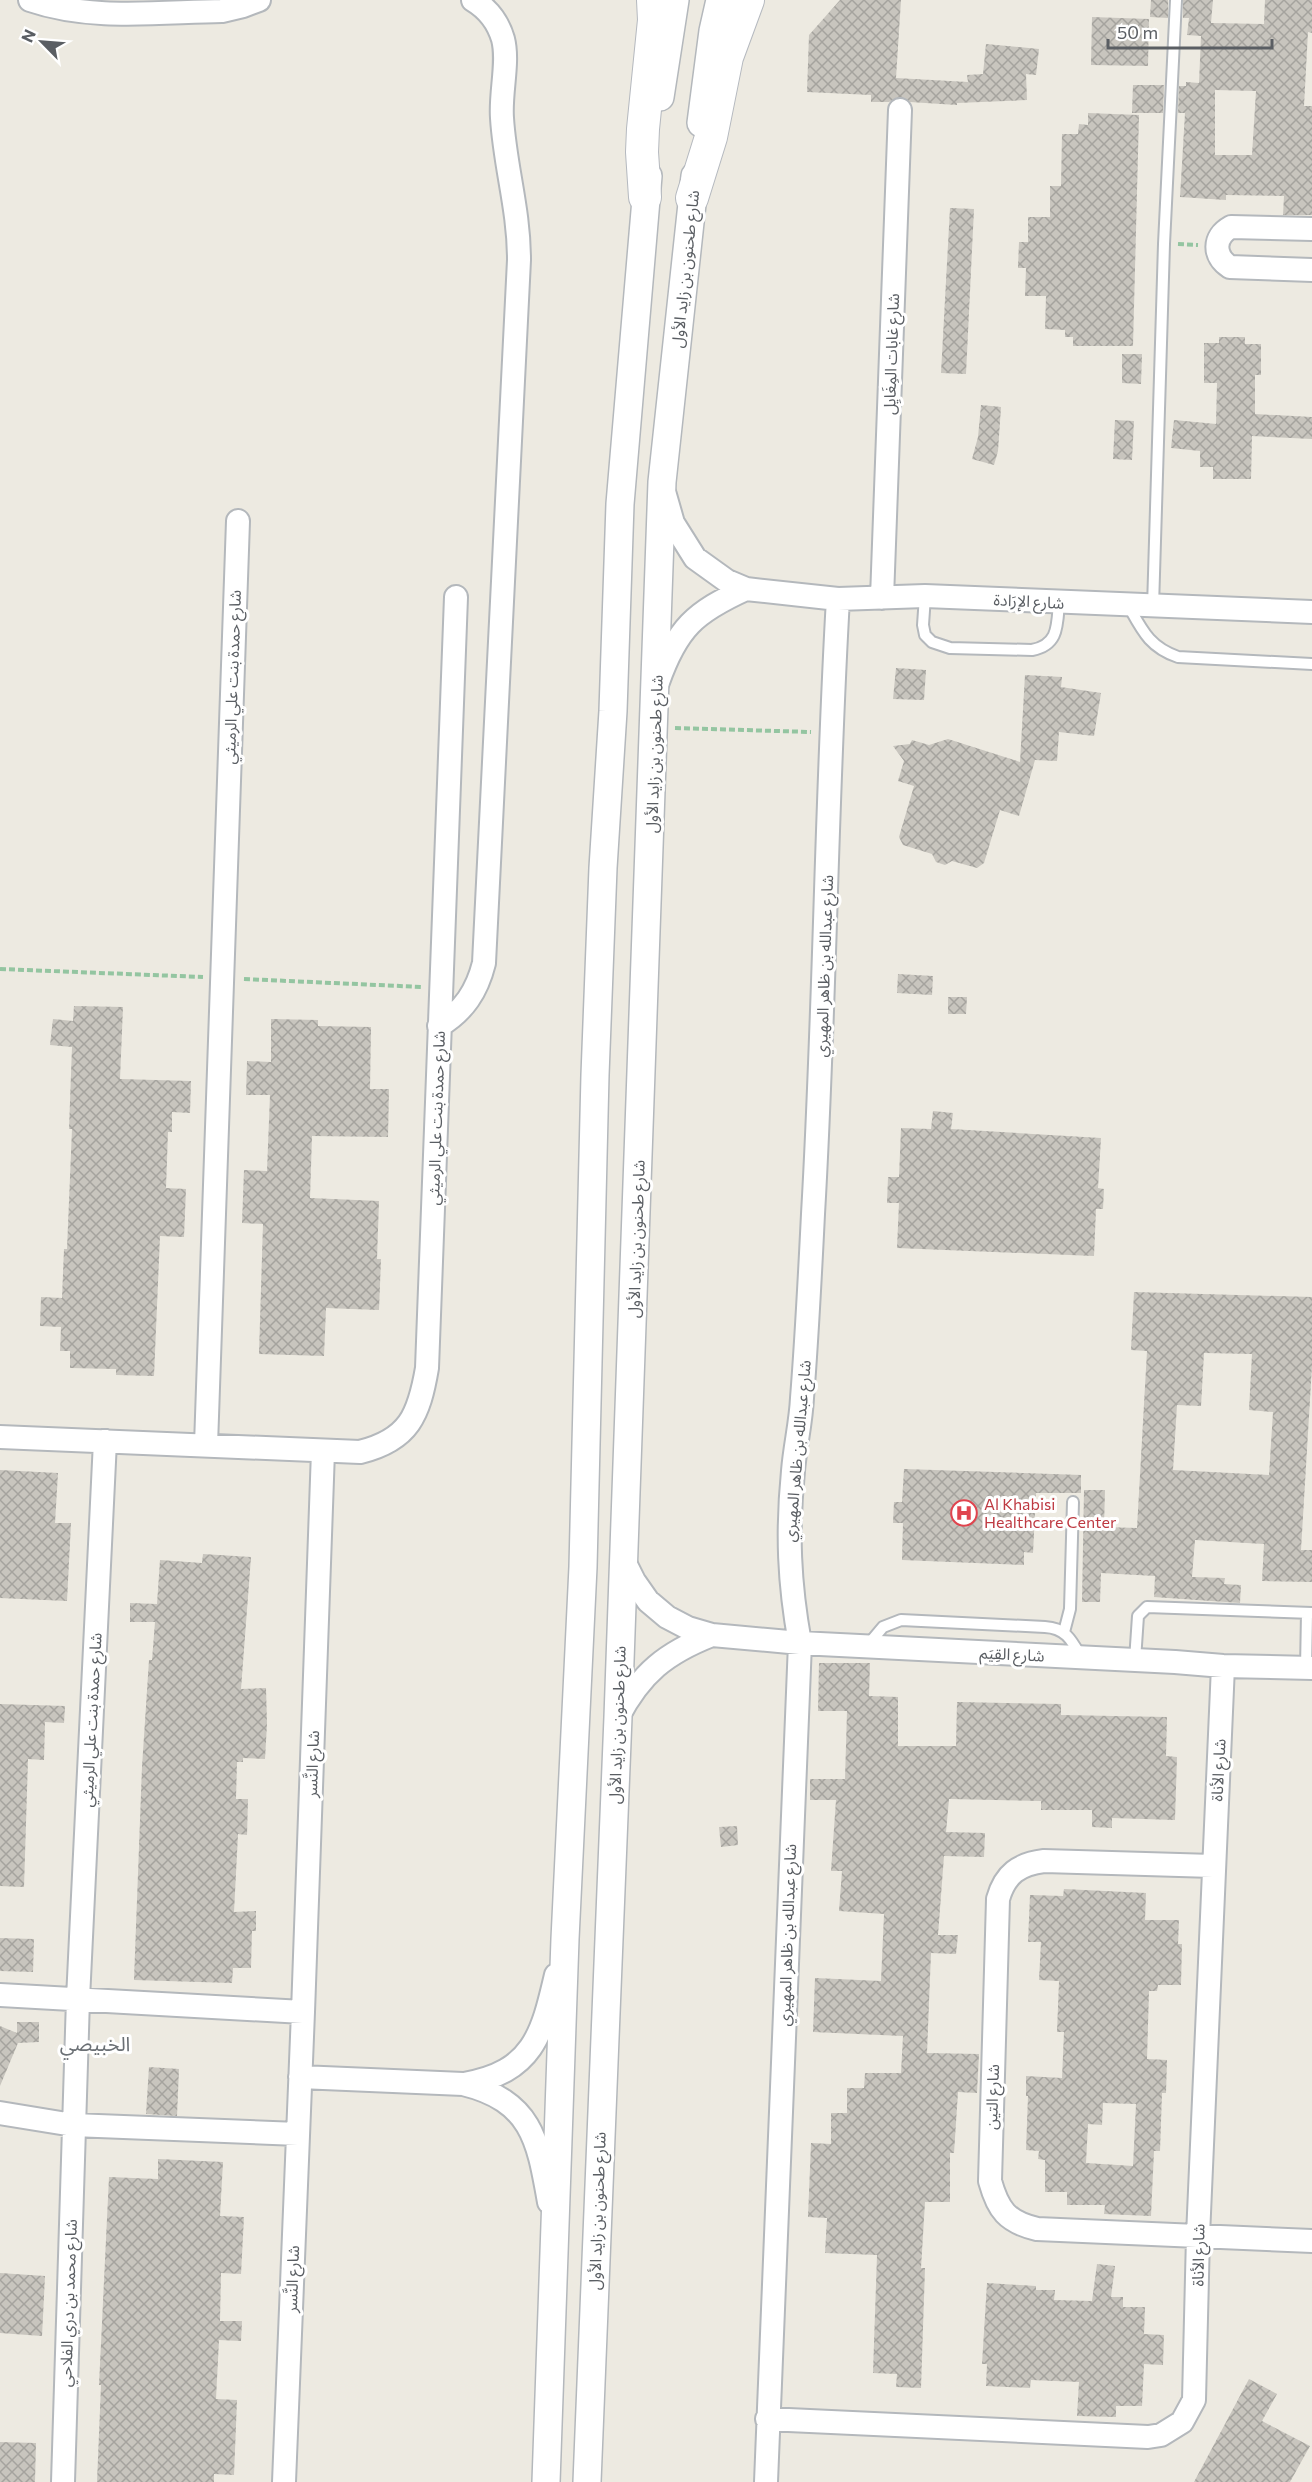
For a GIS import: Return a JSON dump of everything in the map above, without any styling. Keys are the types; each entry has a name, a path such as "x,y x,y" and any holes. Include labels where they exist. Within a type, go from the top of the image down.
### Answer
{"main road":[{"path":"645,197 643,129 654,20 653,0"},
{"path":"692,198 711,137 727,57 748,0"}],"street":[{"path":"30,0 87,13 222,11 259,0"},
{"path":"439,1026 469,1000 481,976 484,963 519,260 517,212 502,130 504,42 500,28 492,16 473,0"},
{"path":"546,2482 565,1939 583,1567 595,1075 603,868 613,711 620,504 645,197 675,0"},
{"name":"شارع طحنون بن زايد الأول","path":"587,2482 618,1717 662,482 705,89 720,0"},
{"name":"شارع غابات المِغَايِل","path":"882,598 900,110"},
{"path":"1312,229 1231,227 1224,231 1216,246 1218,255 1230,267 1312,270"},
{"name":"شارع الإرَادة","path":"662,482 673,524 695,558 710,571 746,589 838,599 925,596 1312,612"},
{"name":"شارع حمدة بنت علي الرميثي","path":"206,1445 238,521"},
{"path":"656,686 674,642 688,624 705,610 746,589"},
{"name":"شارع حمدة بنت علي الرميثي","path":"0,1437 360,1452 381,1447 400,1434 414,1418 422,1397 428,1368 456,597"},
{"name":"شارع عبدالله بن ظاهر المهيري","path":"766,2482 800,1643 791,1591 789,1541 793,1470 802,1401 815,1181 826,916 830,733 838,599"},
{"name":"شارع حمدة بنت علي الرميثي","path":"73,2125 105,1441"},
{"name":"شارع النَّسر","path":"284,2482 323,1452"},
{"name":"شارع القِيَم","path":"623,1559 634,1581 648,1601 667,1617 688,1628 712,1635 867,1647 1223,1666 1309,1668"},
{"name":"شارع القِيَم","path":"618,1717 630,1694 646,1674 688,1644 712,1635"},
{"name":"شارع الأناة","path":"767,2419 1148,2437 1161,2435 1182,2422 1194,2400 1198,2236 1223,1666"},
{"name":"شارع التين","path":"1213,1866 1044,1861 1027,1863 1015,1869 1007,1878 998,1899 990,2181 996,2202 1014,2222 1037,2229 1312,2241"},
{"path":"300,2077 463,2084 486,2080 507,2071 524,2056 538,2038 546,2016 565,1939"},
{"path":"0,1995 303,2012"},
{"path":"463,2084 485,2090 505,2101 521,2116 534,2135 541,2156 556,2238"},
{"path":"0,2113 73,2125 298,2134"},
{"name":"شارع محمد بن دري الفلاحي","path":"63,2482 73,2125"}],"lane":[{"path":"1153,607 1164,244 1176,0"},
{"path":"925,596 923,626 926,635 932,642 951,648 1032,650 1041,648 1055,635 1059,602"},
{"path":"1128,605 1152,644 1178,657 1312,664"},
{"path":"1064,1632 1070,1609 1073,1502"},
{"path":"1134,1660 1138,1616 1147,1607 1309,1613 1309,1668"},
{"path":"867,1647 883,1627 901,1620 1052,1627 1068,1635 1081,1657"}],"path":[{"path":"1164,244 1216,246"},
{"path":"655,727 830,733"}],"building":[{"path":"840,0 901,0 896,78 968,82 967,75 983,74 986,44 1039,49 1036,75 1026,74 1027,100 957,103 957,105 910,102 900,97 889,102 871,102 871,95 807,92 809,35"},
{"path":"1151,0 1168,0 1168,18 1150,17"},
{"path":"1183,0 1213,0 1211,23 1264,24 1265,0 1312,0 1312,33 1308,32 1304,106 1312,106 1312,215 1283,215 1284,196 1226,195 1226,200 1180,197 1185,113 1178,113 1179,86 1186,86 1186,82 1199,83 1201,36 1187,35 1189,18 1183,18","holes":["1215,90 1256,91 1252,155 1215,155"]},
{"path":"1092,17 1149,19 1148,66 1091,65"},
{"path":"1133,85 1164,85 1163,113 1132,113"},
{"path":"1088,113 1139,115 1133,346 1073,346 1073,337 1065,337 1065,330 1045,329 1046,296 1025,296 1026,268 1018,268 1019,242 1028,242 1028,217 1050,217 1050,186 1061,186 1062,134 1078,134 1079,124 1088,125"},
{"path":"950,208 974,209 966,374 941,373"},
{"path":"1219,337 1245,337 1245,344 1261,344 1261,375 1255,375 1255,414 1312,417 1312,439 1252,436 1251,479 1213,479 1213,467 1200,467 1200,451 1171,448 1174,420 1216,424 1217,383 1204,383 1204,343 1219,343"},
{"path":"1122,354 1142,354 1141,384 1122,383"},
{"path":"981,405 1001,407 998,451 994,465 972,459 978,437"},
{"path":"1115,420 1134,421 1132,460 1113,459"},
{"path":"896,668 926,670 924,700 893,699"},
{"path":"1025,675 1062,677 1061,687 1101,693 1094,736 1059,732 1057,761 1035,760 1019,816 1000,810 984,863 977,868 952,861 945,865 936,862 932,854 903,845 899,837 914,786 898,781 904,761 893,746 910,744 912,740 929,745 948,739 1020,762"},
{"path":"898,974 933,976 932,995 897,993"},
{"path":"948,997 967,997 966,1014 948,1014"},
{"path":"74,1006 123,1007 120,1079 191,1081 190,1113 172,1112 172,1132 168,1132 166,1188 186,1189 184,1237 160,1236 154,1376 116,1375 116,1369 70,1368 70,1351 60,1351 61,1327 40,1326 41,1297 62,1298 64,1249 67,1249 72,1129 69,1129 72,1047 50,1045 53,1019 73,1021"},
{"path":"271,1019 318,1020 318,1026 371,1027 370,1089 389,1089 388,1137 312,1136 310,1198 379,1201 377,1259 381,1259 379,1310 326,1308 324,1356 259,1354 263,1224 242,1223 244,1170 267,1171 270,1095 246,1095 247,1061 271,1062"},
{"path":"933,1111 953,1113 951,1129 1101,1138 1098,1188 1104,1189 1103,1209 1096,1209 1094,1256 897,1248 899,1203 887,1203 888,1177 899,1177 901,1128 931,1129"},
{"path":"1134,1292 1312,1297 1312,1366 1301,1550 1312,1550 1312,1582 1262,1581 1264,1544 1195,1540 1192,1577 1225,1578 1224,1584 1241,1585 1240,1603 1154,1597 1155,1576 1101,1573 1100,1602 1082,1602 1084,1490 1105,1490 1104,1527 1137,1528 1147,1351 1131,1350","holes":["1204,1353 1252,1354 1249,1410 1273,1412 1269,1475 1173,1470 1177,1405 1201,1406"]},
{"name":"Al Khabisi Healthcare Center","path":"904,1469 1081,1475 1081,1493 1036,1493 1033,1553 1024,1552 1024,1565 902,1560 903,1523 893,1523 894,1502 902,1502"},
{"path":"0,1470 58,1473 55,1523 71,1523 67,1601 0,1598"},
{"path":"203,1554 251,1557 241,1689 266,1688 267,1724 265,1759 243,1758 243,1762 237,1762 236,1799 248,1799 247,1835 238,1834 234,1912 256,1911 256,1931 252,1931 251,1968 233,1968 232,1983 134,1980 142,1767 149,1660 152,1660 155,1622 130,1622 130,1603 157,1604 160,1560 202,1563"},
{"path":"819,1663 870,1663 869,1696 898,1697 898,1746 956,1746 957,1702 1061,1704 1061,1715 1167,1717 1166,1756 1177,1757 1175,1820 1112,1818 1112,1828 1092,1827 1092,1810 1041,1810 1041,1801 949,1799 946,1832 985,1833 984,1857 944,1856 938,1935 958,1935 956,1954 931,1953 927,2053 979,2054 977,2093 958,2092 954,2153 950,2153 950,2202 925,2202 921,2268 925,2268 921,2388 896,2387 897,2374 873,2373 877,2255 825,2253 827,2218 808,2217 811,2143 831,2144 831,2113 847,2113 847,2088 864,2088 865,2073 901,2073 903,2036 813,2032 815,1978 881,1981 884,1914 839,1911 842,1871 831,1871 836,1800 810,1800 810,1779 845,1779 847,1711 818,1711"},
{"path":"0,1704 65,1706 64,1723 45,1722 44,1760 28,1759 24,1887 0,1886"},
{"path":"737,1826 738,1845 721,1847 719,1827"},
{"path":"1064,1889 1146,1893 1145,1920 1179,1920 1178,1944 1182,1944 1181,1985 1158,1985 1157,1991 1149,1991 1147,2059 1167,2060 1166,2093 1162,2093 1160,2151 1154,2151 1151,2216 1104,2214 1105,2205 1067,2205 1067,2192 1045,2192 1045,2160 1038,2159 1039,2151 1026,2150 1028,2096 1026,2096 1026,2076 1062,2078 1064,2032 1057,2032 1059,1981 1039,1980 1041,1942 1028,1942 1030,1895 1063,1896","holes":["1103,2103 1136,2104 1133,2166 1086,2163 1088,2124 1102,2125"]},
{"path":"0,1938 34,1939 33,1972 0,1971"},
{"path":"17,2022 39,2022 39,2042 18,2043 0,2086 0,2026 17,2033"},
{"path":"149,2067 179,2069 177,2116 146,2114"},
{"path":"158,2159 223,2162 220,2216 244,2217 241,2274 221,2273 220,2321 242,2321 241,2341 219,2340 216,2399 237,2400 234,2475 214,2474 214,2482 97,2482 101,2385 99,2385 109,2177 158,2179"},
{"path":"1097,2264 1115,2266 1111,2297 1123,2297 1123,2307 1145,2307 1144,2334 1164,2335 1163,2365 1144,2364 1142,2406 1116,2406 1116,2417 1077,2416 1079,2382 1031,2380 1030,2388 986,2386 987,2364 982,2364 987,2283 1036,2286 1036,2290 1055,2290 1054,2300 1092,2301"},
{"path":"0,2273 45,2276 42,2336 0,2333"},
{"path":"1249,2379 1277,2394 1262,2421 1310,2446 1290,2482 1194,2482"},
{"path":"0,2442 36,2443 35,2482 0,2482"}],"place":[{"name":"Al Khabisi Healthcare Center","path":"964,1513"}],"district":[{"name":"الخبيصي","path":"95,2044"}]}
